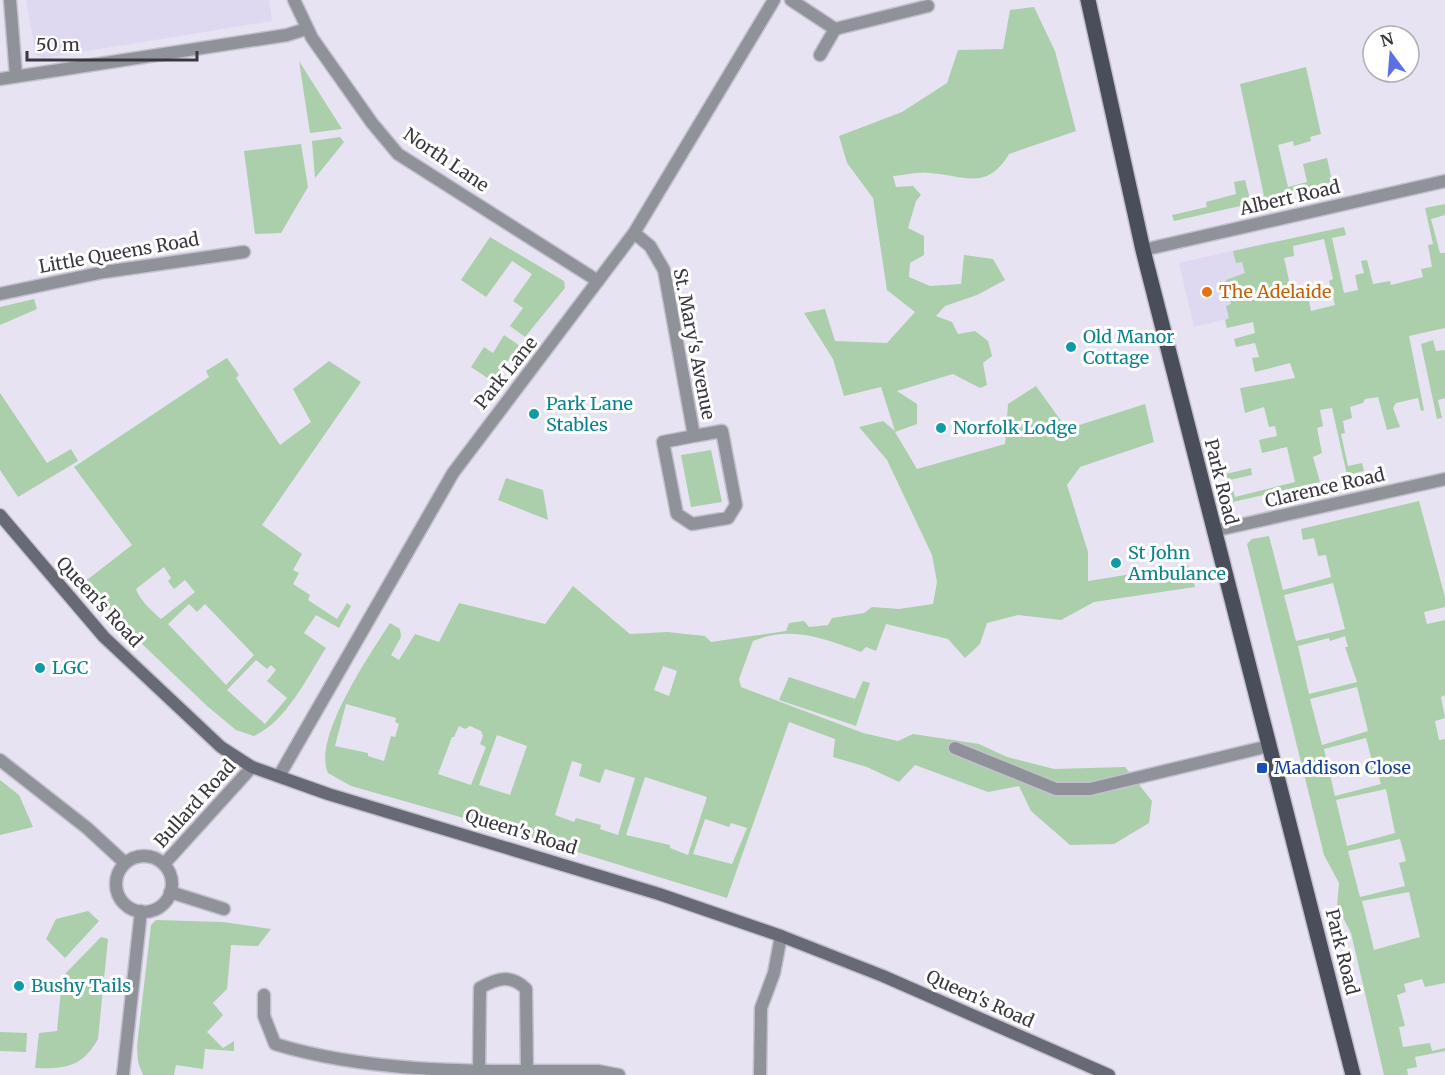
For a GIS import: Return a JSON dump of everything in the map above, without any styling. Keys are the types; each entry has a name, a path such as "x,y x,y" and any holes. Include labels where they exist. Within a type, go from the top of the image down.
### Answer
{"main road":[{"name":"Park Road","path":"1088,0 1143,250 1353,1075"},
{"name":"Queen's Road","path":"0,515 104,637 221,747 252,767 328,794 659,894 781,936 884,976 1109,1075"}],"street":[{"path":"10,0 16,76"},
{"name":"North Lane","path":"294,0 306,29 372,123 398,154 598,281"},
{"name":"Park Lane","path":"279,776 453,473 634,233 774,0"},
{"path":"791,0 835,29"},
{"path":"820,55 835,29 928,6"},
{"path":"0,79 287,35 306,29"},
{"name":"Albert Road","path":"1143,250 1445,181"},
{"name":"St. Mary's Avenue","path":"634,233 650,246 664,270 694,436"},
{"name":"Little Queens Road","path":"0,294 104,272 244,252"},
{"name":"St. Mary's Avenue","path":"722,432 736,505 728,518 692,524 677,514 663,442 694,436 722,432"},
{"name":"Clarence Road","path":"1213,531 1445,479"},
{"path":"955,748 1056,789 1090,789 1269,746"},
{"path":"0,760 87,828 125,863"},
{"name":"Bullard Road","path":"164,864 243,780 252,767"},
{"path":"144,856 164,864 172,883 170,892 159,907 141,911 132,909 120,899 116,886 117,876 125,863 144,856"},
{"path":"170,892 224,909"},
{"path":"123,1075 141,911"},
{"path":"760,1075 761,1008 774,973 781,936"},
{"path":"479,1071 480,988 496,978 516,979 526,989 527,1071"},
{"path":"264,995 264,1016 275,1044 301,1054 394,1072 598,1071 619,1075"}],"shaded area":[{"path":"26,0 269,0 272,21 44,58 36,55"},
{"path":"1275,241 1290,304 1194,327 1179,263"}],"green space":[{"path":"1034,7 1055,51 1076,131 1009,154 1001,166 984,177 974,179 926,173 893,176 896,187 913,186 921,195 916,201 908,228 924,236 924,255 910,263 909,277 930,286 961,284 964,255 993,259 1005,280 977,295 945,306 936,316 952,322 958,334 975,331 988,341 992,356 983,363 987,385 980,388 953,374 897,391 917,404 917,424 895,432 917,469 1005,444 1008,404 1036,386 1067,429 1145,404 1154,442 1080,467 1067,485 1088,552 1088,581 1188,565 1195,587 1094,602 1061,620 1018,615 987,623 980,644 965,658 948,639 886,624 876,651 866,647 861,652 821,639 795,634 768,636 753,641 739,679 741,687 863,733 898,741 913,734 979,744 1007,757 1054,769 1125,767 1152,801 1149,823 1114,844 1070,845 1031,811 1019,786 988,792 915,765 899,782 867,767 833,757 835,739 789,722 727,898 499,828 351,786 328,773 325,758 328,739 336,718 358,674 390,623 400,629 401,637 391,655 399,660 415,634 439,642 459,603 545,624 573,586 630,634 667,632 705,636 711,642 786,631 789,623 804,621 809,627 828,625 832,618 864,613 872,607 899,609 933,604 937,582 932,555 887,460 859,427 883,421 895,431 881,387 844,396 833,359 804,313 825,309 835,341 887,343 915,312 887,290 873,198 847,163 839,136 902,112 947,83 958,50 1003,49 1010,10","holes":["663,666 677,671 669,696 654,690","346,704 396,718 395,722 399,724 395,737 391,736 384,761 368,756 368,753 335,746","459,726 465,729 470,726 481,731 483,736 480,744 486,747 471,785 438,774 452,737","497,735 527,746 510,795 479,785","572,761 582,764 579,776 600,783 605,769 635,778 618,835 600,829 601,825 576,818 574,822 555,815","645,777 707,797 688,855 670,848 670,845 626,835","705,819 729,827 731,823 747,828 732,864 693,854"]},
{"path":"299,61 342,129 310,133"},
{"path":"1306,67 1321,134 1310,137 1311,141 1294,146 1293,141 1278,145 1288,187 1307,182 1303,164 1327,158 1333,185 1174,221 1172,215 1207,207 1206,202 1236,194 1234,182 1245,180 1250,199 1264,196 1240,84"},
{"path":"340,137 344,142 315,178 312,141"},
{"path":"301,144 308,187 281,233 255,234 244,151"},
{"path":"1445,204 1445,215 1431,219 1440,253 1445,253 1445,328 1409,336 1424,410 1421,411 1418,398 1396,403 1393,408 1400,427 1387,430 1378,397 1365,399 1363,403 1350,407 1352,418 1343,421 1345,433 1341,434 1348,466 1362,463 1364,471 1347,475 1332,408 1320,410 1323,426 1317,428 1322,453 1313,457 1320,482 1233,502 1226,474 1251,468 1252,475 1230,480 1235,497 1295,482 1287,447 1262,453 1259,440 1277,436 1275,426 1269,427 1264,407 1245,413 1240,388 1295,378 1290,363 1255,372 1252,358 1259,357 1255,343 1236,347 1234,339 1255,333 1253,322 1227,328 1225,320 1229,318 1226,306 1231,304 1226,280 1245,273 1242,262 1236,263 1233,251 1344,227 1346,235 1332,238 1344,293 1358,290 1355,275 1364,273 1361,261 1367,260 1373,284 1390,281 1391,285 1423,277 1421,269 1432,267 1428,245 1433,244 1425,208","holes":["1324,239 1333,279 1329,281 1335,305 1311,311 1308,295 1293,298 1284,258 1294,256 1293,246"]},
{"path":"490,237 564,281 565,288 525,337 510,326 523,308 513,301 532,274 512,261 486,297 461,280"},
{"path":"34,299 37,309 0,325 0,307"},
{"path":"504,335 520,346 492,381 471,367 484,347 493,353"},
{"path":"1433,340 1436,351 1445,350 1445,398 1438,400 1442,418 1437,419 1421,344"},
{"path":"227,358 239,375 236,378 280,445 311,422 293,389 329,361 361,382 262,525 302,554 293,570 299,573 293,584 310,595 308,600 337,619 347,603 351,606 339,628 316,615 304,633 326,648 304,685 286,709 266,729 254,736 236,730 207,706 83,583 132,545 74,467 209,377 206,371","holes":["164,567 171,578 168,581 174,589 185,580 195,592 161,619 143,602 136,589","189,604 197,612 205,604 254,655 226,685 168,624","256,660 267,669 271,665 276,670 267,681 287,698 265,724 227,690"]},
{"path":"0,393 47,463 71,449 78,461 18,497 0,470"},
{"path":"711,450 722,502 691,507 681,455"},
{"path":"506,478 543,490 548,520 498,500"},
{"path":"1419,501 1445,597 1445,607 1424,612 1427,624 1445,620 1445,695 1441,697 1445,718 1435,721 1439,740 1445,739 1445,983 1425,987 1422,979 1404,984 1406,992 1397,995 1405,1026 1399,1027 1403,1047 1430,1043 1432,1051 1445,1048 1445,1051 1415,1057 1417,1067 1407,1069 1408,1075 1384,1075 1351,933 1337,906 1339,883 1324,855 1247,544 1252,539 1269,536 1283,590 1331,577 1326,555 1318,556 1314,538 1303,540 1301,529","holes":["1333,583 1345,629 1296,641 1284,595","1345,636 1348,647 1345,647 1357,682 1309,694 1298,646 1329,638 1330,641","1357,687 1368,731 1322,745 1310,699","1366,738 1372,761 1364,764 1366,775 1378,773 1381,784 1335,796 1324,749","1386,789 1395,833 1347,846 1336,800","1400,839 1406,861 1399,863 1405,886 1360,897 1348,851","1409,892 1420,937 1374,950 1362,901"]},
{"path":"789,677 855,699 863,681 870,683 856,726 779,700"},
{"path":"0,780 19,795 33,827 0,835"},
{"path":"88,911 99,921 65,958 46,939 56,919"},
{"path":"156,920 223,922 271,929 258,946 231,945 227,989 213,1003 223,1015 207,1032 223,1048 234,1041 234,1051 205,1049 203,1069 176,1065 174,1075 143,1075 138,1062 137,1046 151,925"},
{"path":"101,937 108,939 98,1039 79,1061 64,1067 35,1068 39,1033 57,1031 62,980"},
{"path":"0,1032 27,1033 26,1052 0,1051"}],"place":[{"name":"The Adelaide","path":"1207,292"},
{"name":"Old Manor Cottage","path":"1071,347"},
{"name":"Park Lane Stables","path":"534,414"},
{"name":"Norfolk Lodge","path":"941,428"},
{"name":"St John Ambulance","path":"1116,563"},
{"name":"LGC","path":"40,668"},
{"name":"Maddison Close","path":"1262,768"},
{"name":"Bushy Tails","path":"19,986"}]}
